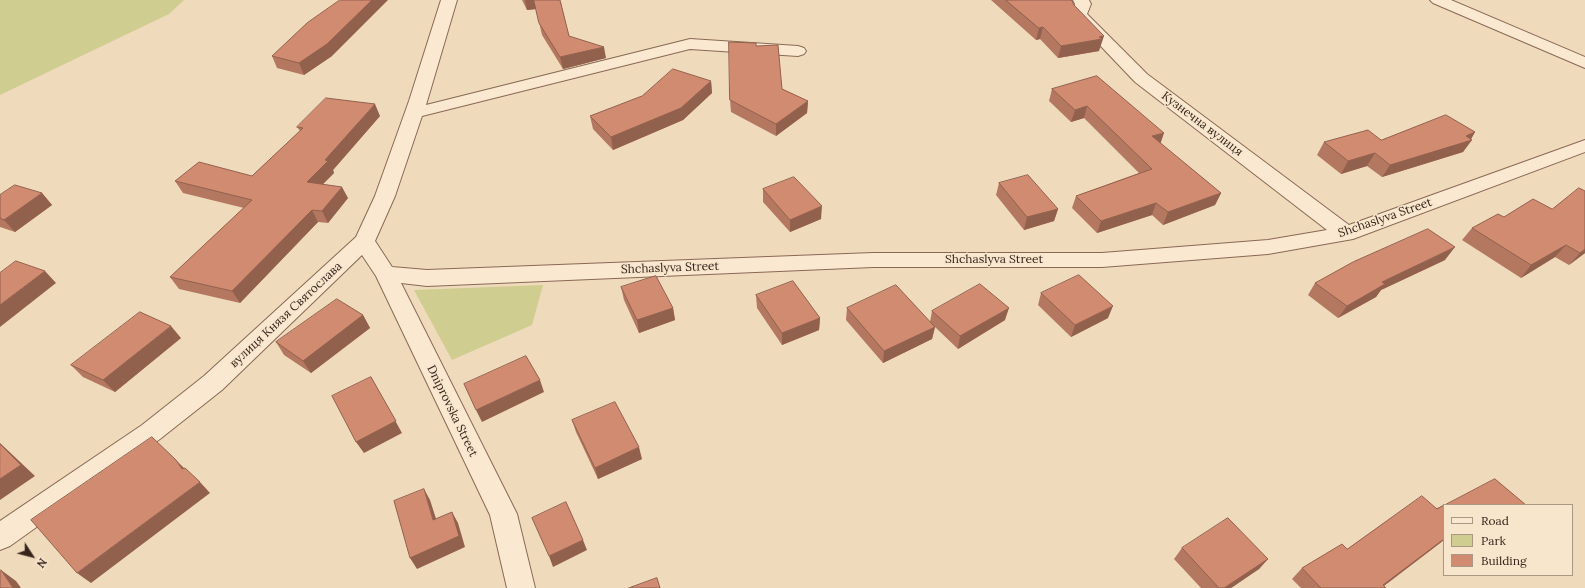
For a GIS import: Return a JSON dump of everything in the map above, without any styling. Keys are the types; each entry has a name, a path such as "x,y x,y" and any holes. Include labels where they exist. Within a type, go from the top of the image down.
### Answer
{"street":[{"name":"вулиця Князя Святослава","path":"0,538 151,432 214,383 364,241 385,196 449,0"},
{"name":"Кузнечна вулиця","path":"1081,0 1083,4 1079,15 1141,78 1346,234"},
{"path":"1438,0 1585,64"},
{"path":"413,113 690,44 798,52"},
{"name":"Shchaslyva Street","path":"386,274 427,278 872,260 1102,260 1268,246 1346,234 1585,146"},
{"name":"Dniprovska Street","path":"364,241 386,274 503,514 521,588"}],"green space":[{"path":"0,0 184,0 169,14 0,95"},
{"path":"543,285 532,325 452,360 414,290"}],"building":[{"path":"340,0 372,0 327,44 299,63 272,56 307,23"},
{"path":"534,0 560,0 569,36 604,47 560,57 539,23"},
{"path":"1006,0 1071,0 1073,4 1104,36 1099,37 1102,39 1061,46 1043,27 1039,28"},
{"path":"729,42 756,43 756,46 778,45 782,89 808,101 776,124 730,100"},
{"path":"673,69 711,81 681,108 611,137 590,116 642,96"},
{"path":"1097,76 1164,133 1152,136 1221,193 1168,212 1156,203 1101,221 1076,196 1152,169 1087,106 1075,110 1052,89"},
{"path":"326,98 375,104 325,160 328,161 307,182 342,187 322,211 312,210 232,291 170,277 252,200 175,181 199,162 252,176 303,128 297,127"},
{"path":"1446,115 1475,132 1466,136 1472,140 1390,165 1375,153 1348,161 1324,142 1368,130 1381,140"},
{"path":"1028,175 1058,209 1027,217 999,183"},
{"path":"794,177 822,206 790,220 763,189"},
{"path":"15,185 42,193 4,220 0,218 0,195"},
{"path":"1579,188 1585,191 1585,249 1580,253 1566,245 1531,265 1472,228 1498,214 1504,217 1533,199 1552,209"},
{"path":"1428,229 1455,247 1382,282 1385,284 1347,306 1315,283 1353,262"},
{"path":"16,261 45,271 0,305 0,273"},
{"path":"1079,275 1113,306 1075,325 1041,293"},
{"path":"656,276 673,308 637,320 621,287"},
{"path":"793,281 820,318 782,333 756,295"},
{"path":"980,284 1009,308 960,336 932,311"},
{"path":"896,285 935,327 884,351 847,308"},
{"path":"337,299 363,315 303,361 276,342"},
{"path":"140,312 171,326 103,380 71,365"},
{"path":"526,356 540,380 476,410 464,384"},
{"path":"371,377 396,421 356,442 332,396"},
{"path":"615,402 639,447 595,468 572,420"},
{"path":"152,437 176,460 182,469 185,468 200,482 77,573 31,520"},
{"path":"0,444 21,465 0,479"},
{"path":"1495,479 1525,504 1447,504"},
{"path":"424,489 433,520 452,512 459,536 410,558 394,501"},
{"path":"1422,496 1437,509 1443,506 1443,540 1383,585 1386,588 1321,588 1302,568 1342,544 1347,549"},
{"path":"566,502 583,540 549,556 532,518"},
{"path":"1228,518 1268,559 1224,588 1219,588 1182,548"},
{"path":"1,570 13,588 0,588"},
{"path":"657,578 660,588 629,588"}]}
